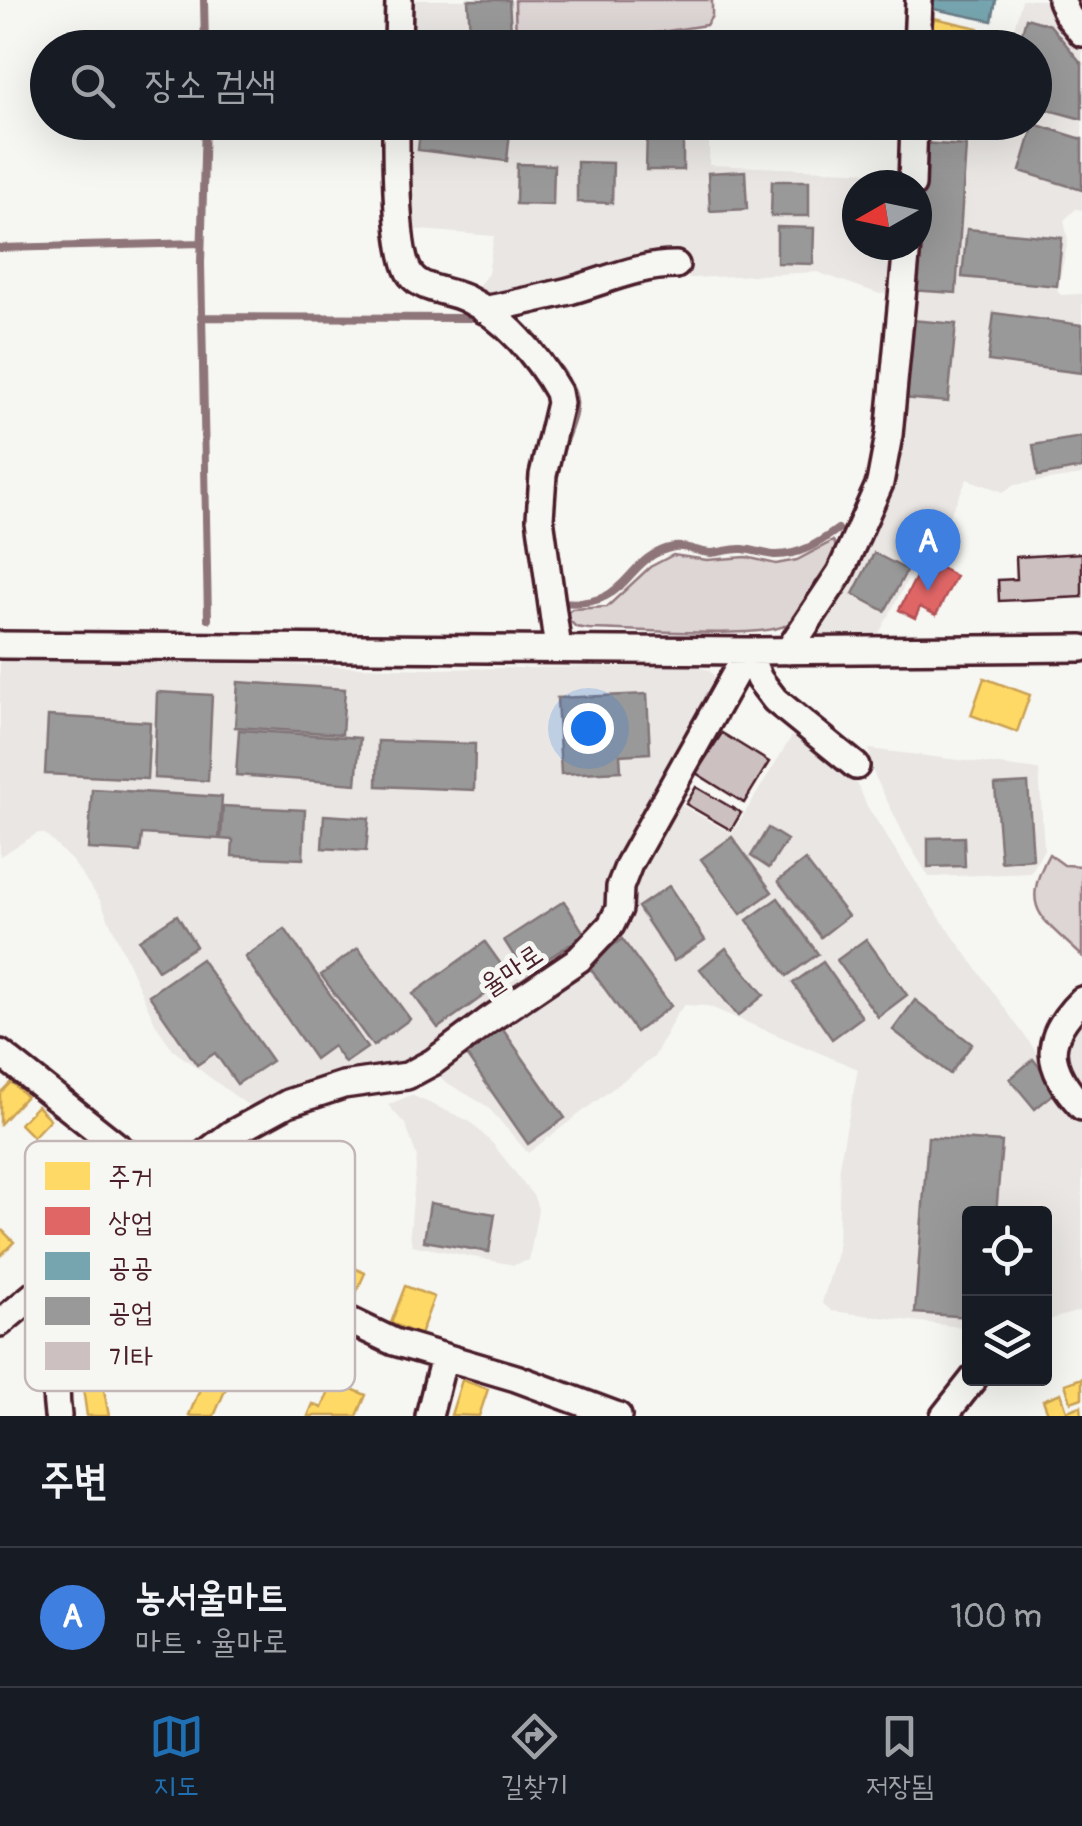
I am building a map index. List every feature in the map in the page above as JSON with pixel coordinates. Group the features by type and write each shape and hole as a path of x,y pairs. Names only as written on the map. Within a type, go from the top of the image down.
{"street":[{"path":"398,30 399,0"},
{"path":"918,30 919,0"},
{"path":"1061,0 1082,33"},
{"path":"396,140 406,267 414,280 466,298 507,326 558,392 560,403 543,475 540,518 558,650"},
{"path":"912,170 913,140"},
{"path":"788,651 840,573 880,483 906,260"},
{"path":"484,310 569,291 650,265 676,265"},
{"path":"0,645 748,651 1082,648"},
{"path":"748,651 759,679 775,700 856,766"},
{"name":"율마로","path":"220,1141 288,1102 343,1085 408,1076 579,959 611,925 629,864 748,651"},
{"path":"1082,1000 1052,1039 1052,1057 1058,1074 1082,1107"},
{"path":"0,1053 111,1141"},
{"path":"0,1323 25,1302"},
{"path":"355,1323 394,1342 516,1378 618,1416"},
{"path":"429,1416 444,1358"},
{"path":"944,1416 968,1386"},
{"name":"율마로","path":"54,1391 58,1416"}],"shaded area":[{"path":"406,0 515,0 516,30 406,30"},
{"path":"515,0 712,0 712,16 706,25 674,30 516,30"},
{"path":"1022,0 1053,0 1082,41 1082,210 1076,209 1064,220 1068,241 1057,291 1061,295 1082,294 1082,475 1014,485 1004,492 967,479 937,542 916,564 877,637 805,637 868,532 914,260 932,260 932,170 919,170 920,140 1052,140 1052,30 1014,30"},
{"path":"404,140 709,140 709,165 842,171 842,260 896,260 893,287 888,293 880,294 817,272 692,278 660,275 525,310 473,292 488,274 494,236 409,229"},
{"path":"833,541 837,547 809,600 788,624 775,629 725,633 589,629 576,627 568,619 572,609 607,607 650,567 673,555 707,560 746,557 776,564 797,560"},
{"path":"0,657 428,669 693,666 709,670 716,679 610,906 582,946 409,1066 258,1106 246,1104 173,1050 156,1025 100,900 73,862 45,834 38,833 0,856"},
{"path":"795,731 853,774 867,806 930,904 1082,1116 1082,1310 1052,1319 1052,1206 962,1206 962,1327 832,1311 822,1303 838,1250 840,1161 858,1069 708,1006 685,1005 654,1057 528,1153 487,1106 444,1081 435,1070 563,975 628,892 676,802 732,834"},
{"path":"869,749 1039,770 1044,849 1031,873 929,877 871,768"},
{"path":"1049,854 1064,865 1082,866 1082,956 1039,912 1036,888"},
{"path":"1082,1008 1082,1093 1069,1078 1061,1046"},
{"path":"411,1095 469,1121 493,1144 534,1197 538,1209 529,1260 514,1265 412,1245 417,1157 406,1125 388,1105"}],"building: 주거":[{"path":"934,18 978,28 978,30 931,30"},
{"path":"984,678 1030,695 1017,732 971,715"},
{"path":"11,1082 26,1096 0,1124 0,1093"},
{"path":"37,1106 50,1119 33,1137 20,1124"},
{"path":"0,1228 14,1242 0,1256"},
{"path":"355,1268 365,1273 355,1295"},
{"path":"405,1286 434,1297 420,1335 391,1323"},
{"path":"1082,1378 1082,1398 1071,1402 1065,1384"},
{"path":"462,1380 488,1389 479,1416 451,1415"},
{"path":"355,1390 366,1395 357,1416 308,1416 313,1404 322,1408 329,1391"},
{"path":"83,1391 104,1391 109,1416 87,1416"},
{"path":"199,1391 225,1391 214,1416 189,1415"},
{"path":"1061,1393 1067,1411 1081,1406 1082,1416 1049,1416 1043,1400"}],"building: 상업":[{"path":"925,560 956,576 936,615 920,607 915,618 899,610"}],"building: 공공":[{"path":"925,0 996,0 992,21 924,7"}],"building: 공업":[{"path":"468,0 509,0 511,30 470,30"},
{"path":"1026,18 1050,25 1082,64 1082,119 1052,111 1052,30 1023,30"},
{"path":"1052,130 1082,139 1082,190 1020,171 1029,140 1052,140"},
{"path":"419,140 509,140 507,161 418,150"},
{"path":"647,140 683,140 683,170 646,170"},
{"path":"921,143 966,146 956,293 910,290 915,260 932,260 932,170 920,170"},
{"path":"577,162 613,163 612,203 577,202"},
{"path":"517,164 554,165 553,205 516,204"},
{"path":"745,171 747,209 710,211 708,173"},
{"path":"772,181 809,181 809,216 771,216"},
{"path":"777,227 814,228 813,264 777,263"},
{"path":"967,229 1062,238 1057,286 962,277"},
{"path":"994,313 1082,325 1082,373 988,361"},
{"path":"911,320 956,324 948,402 903,398"},
{"path":"1082,437 1082,468 1038,476 1033,445"},
{"path":"874,553 907,570 885,611 853,594"},
{"path":"238,682 345,689 342,734 235,727"},
{"path":"157,692 212,695 208,781 154,778"},
{"path":"647,694 650,753 620,755 621,771 561,774 557,698"},
{"path":"48,716 150,722 147,779 45,774"},
{"path":"239,730 360,738 356,784 236,775"},
{"path":"378,741 475,744 474,790 377,786"},
{"path":"1028,783 1033,859 1001,862 995,785"},
{"path":"92,789 222,797 219,839 142,834 140,852 88,849"},
{"path":"223,806 305,810 303,859 232,856 233,840 221,839"},
{"path":"324,815 369,818 366,851 322,848"},
{"path":"768,828 787,840 769,868 751,856"},
{"path":"732,837 772,892 741,914 701,859"},
{"path":"964,837 965,866 928,867 928,838"},
{"path":"805,860 848,916 821,937 778,881"},
{"path":"669,886 705,940 674,961 638,907"},
{"path":"778,898 818,954 787,976 747,920"},
{"path":"564,901 585,935 525,973 504,940"},
{"path":"177,915 196,946 158,970 139,940"},
{"path":"285,929 367,1048 345,1063 333,1046 315,1059 245,957"},
{"path":"622,939 671,1006 636,1032 587,964"},
{"path":"866,939 907,995 878,1017 837,960"},
{"path":"485,942 510,977 438,1028 413,994"},
{"path":"358,948 410,1019 373,1046 321,975"},
{"path":"726,948 764,995 738,1016 700,969"},
{"path":"201,959 272,1061 237,1084 215,1053 197,1065 149,995"},
{"path":"823,962 862,1017 832,1039 793,983"},
{"path":"915,1000 972,1044 950,1074 893,1030"},
{"path":"501,1027 565,1118 528,1144 465,1053"},
{"path":"1033,1059 1058,1090 1035,1109 1010,1079"},
{"path":"928,1137 1002,1142 997,1206 962,1206 962,1316 915,1313"},
{"path":"430,1203 495,1214 489,1252 424,1241"}],"building: 기타":[{"path":"1082,553 1082,597 999,601 998,580 1017,579 1016,557"},
{"path":"722,733 769,762 744,803 696,773"},
{"path":"696,787 741,813 731,830 686,804"}],"waterway":[{"path":"204,0 205,30"},
{"path":"204,140 201,263 208,619"},
{"path":"0,248 201,243"},
{"path":"201,317 470,318"},
{"path":"554,362 570,386 574,404 561,449"},
{"path":"560,597 561,602 601,598 614,591 644,561 674,547 707,553 739,549 783,555 808,548 838,529"}],"place":[{"name":"농서울마트","path":"928,591"}]}
